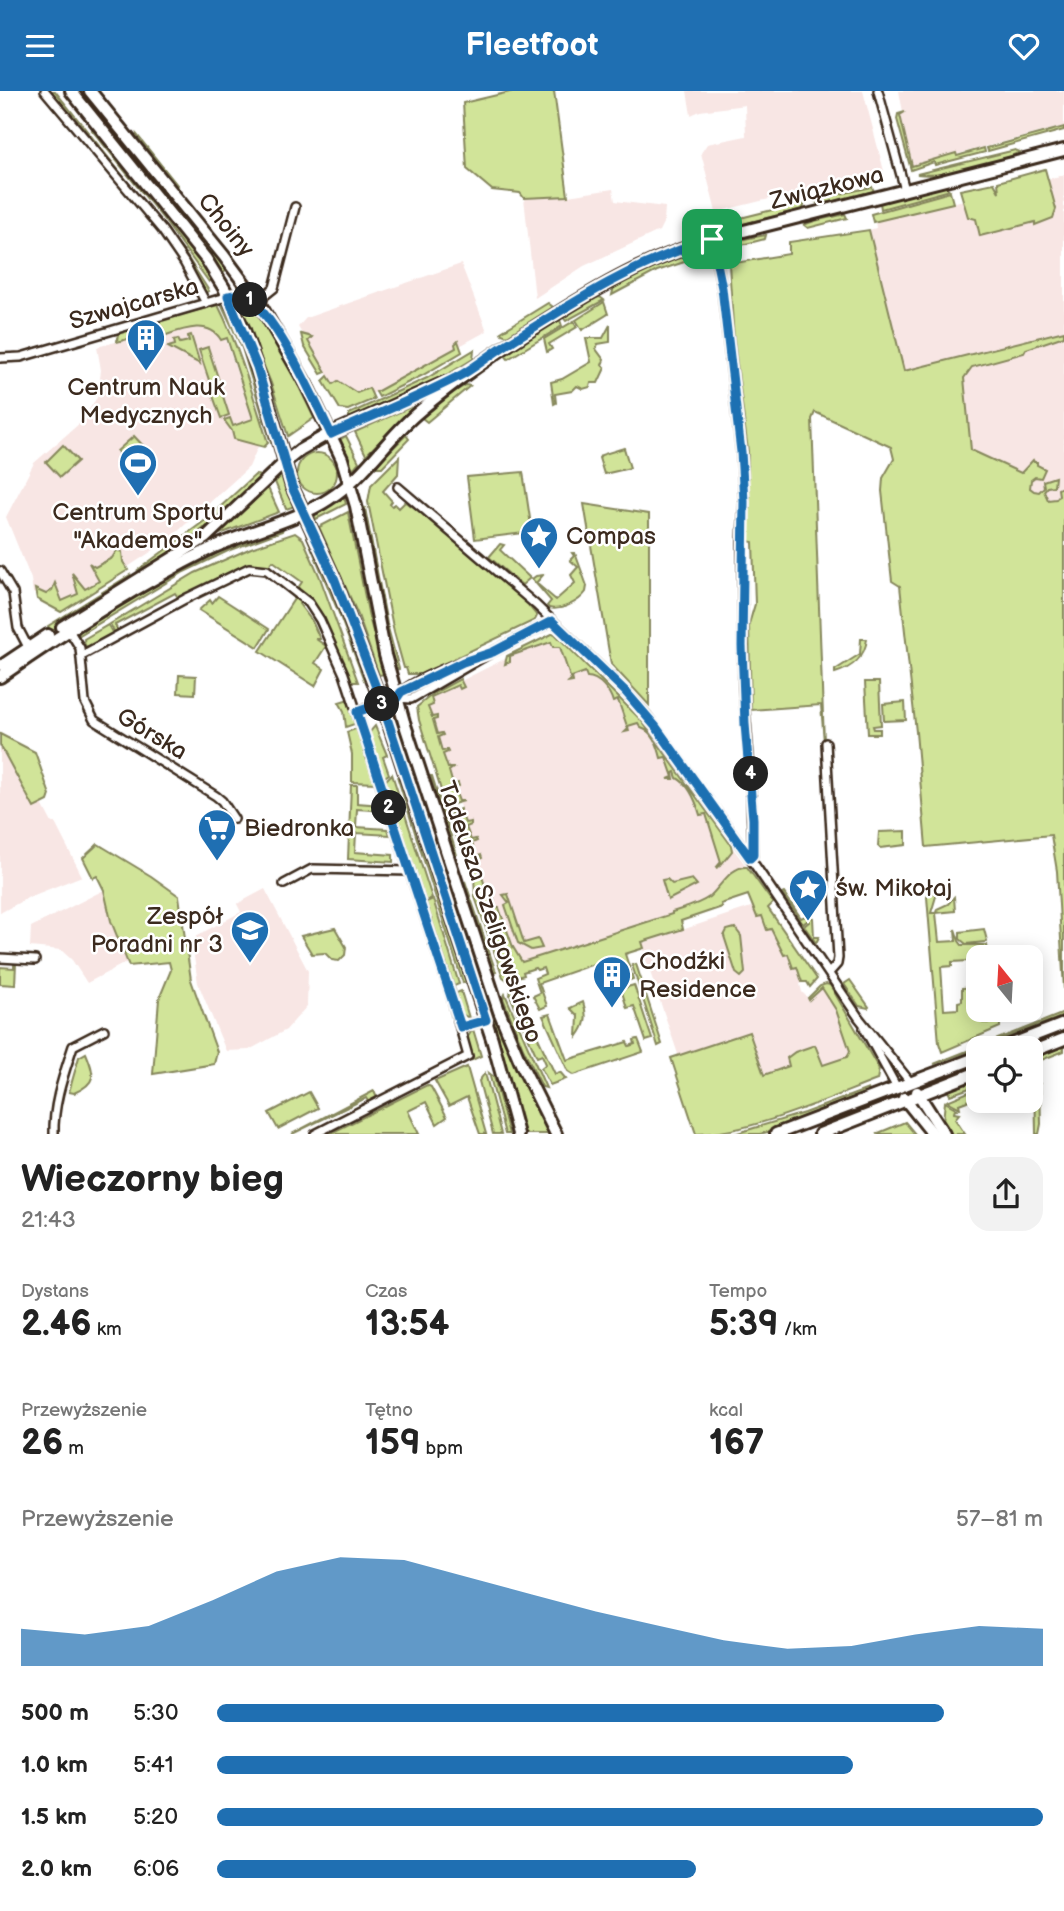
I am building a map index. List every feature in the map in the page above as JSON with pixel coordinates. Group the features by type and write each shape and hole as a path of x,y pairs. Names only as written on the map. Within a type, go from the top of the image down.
{"street":[{"path":"46,91 162,230 184,262 206,303"},
{"name":"Choiny","path":"71,91 214,270 235,309 257,367 292,487 303,512"},
{"name":"Choiny","path":"90,91 261,306 307,386 331,434 350,483"},
{"path":"878,91 905,190"},
{"name":"Związkowa","path":"68,628 206,551 327,501 350,483 411,419 464,373 509,342 622,274 671,252 712,239 1064,150"},
{"path":"261,306 263,298 274,288 295,207"},
{"path":"712,239 731,351 744,501 742,646 754,830 754,849 750,858"},
{"name":"Szwajcarska","path":"0,358 21,357 228,296 269,291"},
{"path":"249,294 270,321"},
{"name":"Choiny","path":"235,309 249,294"},
{"name":"Związkowa","path":"68,628 205,538 285,462 309,445 464,373"},
{"name":"Tadeusza Szeligowskiego","path":"350,483 379,626 397,698 499,1011 522,1066 556,1134"},
{"path":"398,487 536,605 625,691 656,727 750,858 859,1018 911,1083 944,1134"},
{"name":"Tadeusza Szeligowskiego","path":"303,512 339,590 382,703 486,1020 518,1134"},
{"path":"82,655 195,594 243,571 256,568 267,570 296,591 315,611 341,665 461,1027 468,1056 315,1134"},
{"path":"0,571 13,593 18,628 30,651"},
{"path":"357,712 397,698 401,692 431,676 485,656 552,621"},
{"path":"0,668 68,628"},
{"name":"Górska","path":"68,628 82,655 85,702 94,720 216,796 234,819"},
{"path":"0,677 30,651"},
{"path":"826,743 838,958 829,973"},
{"path":"284,884 312,869 410,871"},
{"path":"0,958 35,960"},
{"path":"859,1018 897,1089 933,1134"},
{"path":"461,1027 486,1020"},
{"path":"1033,1036 1064,1024"},
{"path":"54,1134 60,1089 73,1046 104,1030"},
{"path":"1043,1047 1064,1039"},
{"path":"776,1134 966,1062"},
{"path":"820,1134 966,1077"}],"shaded area":[{"path":"687,91 863,91 884,171 716,212 701,153 707,144 746,136 745,105 700,111 691,115"},
{"path":"899,91 1064,91 1064,126 912,166 899,114 903,112"},
{"path":"1064,175 1064,513 1020,488 1021,473 971,450 964,378 969,368 904,371 869,230 876,228 875,222"},
{"path":"613,189 615,201 665,207 664,221 659,231 584,266 535,298 524,198 568,196"},
{"path":"461,264 487,331 372,394 369,388 357,393 338,381 333,384 298,327 306,318"},
{"path":"205,318 225,337 260,442 249,467 166,542 62,610 33,593 31,579 6,517 34,463 80,423 98,396 101,370 97,347"},
{"path":"554,634 620,699 656,741 661,758 666,757 672,773 675,772 677,778 682,780 747,867 737,868 713,894 699,903 522,962 513,947 501,910 495,908 490,899 427,706 432,704 431,696"},
{"path":"0,740 45,803 42,804 52,823 55,823 82,876 29,897 0,913"},
{"name":"Zespół Poradni nr 3","path":"265,889 308,971 307,1006 286,1030 249,1050 226,1051 198,983 194,957 196,936 241,912 237,904"},
{"path":"104,890 111,921 127,962 87,983 72,960 61,950 30,947 31,927"},
{"path":"760,904 813,978 800,984 802,992 809,999 821,987 854,1036 861,1056 697,1110 646,960 643,943"}],"green space":[{"path":"50,91 55,91 184,252 209,291 204,293 173,240"},
{"path":"514,91 554,91 568,196 524,198 520,193 492,190 467,169 463,103"},
{"path":"905,112 900,115 912,166 956,153 957,156 984,148 985,152 935,165 934,162 911,170 897,119 898,114"},
{"path":"106,119 228,269 222,274 102,122"},
{"path":"1064,127 1064,130 988,151 987,148"},
{"path":"94,128 166,216 212,279 209,282 164,220 92,130"},
{"path":"137,135 178,186 175,188 138,142"},
{"path":"1015,150 1020,152 969,169 941,174 917,174"},
{"path":"1045,169 1056,209 1053,218 1035,225 1035,222 980,236 976,219 968,217 960,190 994,183 999,192 998,182"},
{"path":"944,186 950,190 881,209 880,203"},
{"path":"872,187 874,191 820,205 813,200"},
{"path":"950,192 953,203 873,222 871,214"},
{"path":"805,202 803,209 724,229 724,222"},
{"path":"845,214 847,218 808,228 804,225 820,219"},
{"path":"869,230 904,371 1064,331 1064,336 1026,349 1024,353 972,367 964,378 971,450 1021,473 1033,460 1037,462 1037,465 1045,469 1041,478 1035,477 1031,480 1030,488 1039,492 1044,487 1043,481 1055,477 1054,486 1047,487 1044,491 1048,500 1056,499 1059,495 1058,489 1064,486 1064,990 1057,871 1051,835 926,847 900,586 892,581 882,491 883,478 894,459 891,447 815,412 812,419 824,742 821,705 751,710 749,624 755,604 753,542 747,541 748,451 734,340 729,264 789,254 789,242"},
{"path":"766,235 765,239 730,248 727,242"},
{"path":"706,247 712,253 657,271 612,295 614,286 665,262"},
{"path":"595,298 604,300 566,321 563,317"},
{"path":"604,302 608,314 582,330 576,320"},
{"path":"244,303 252,308 271,335 314,418 288,436 271,383 240,309"},
{"path":"548,303 553,307 507,336 502,334 501,332"},
{"path":"218,305 251,390 268,443 264,447 234,439 224,420 230,418 233,426 253,419 227,338 221,340 208,329 190,328 154,339 150,326 152,322"},
{"path":"222,305 229,312 245,346 275,443 271,443 242,348"},
{"path":"560,320 562,326 508,359 505,355 506,352"},
{"path":"574,321 577,327 549,344 552,349 547,352 544,339"},
{"path":"141,325 146,334 117,342 118,332"},
{"path":"610,325 610,342 598,344 596,349 604,360 602,365 605,368 598,383 591,383 590,387 583,389 577,386 572,391 555,394 554,404 551,382 562,379 591,362 586,338 603,338"},
{"path":"301,334 312,337 308,341 326,372 321,374 304,346"},
{"path":"191,335 200,364 168,347 175,345 174,340 178,339 180,343 189,341 188,336"},
{"path":"458,341 462,352 379,397 376,392 456,348"},
{"path":"208,347 219,381 210,383 199,350"},
{"path":"474,350 473,359 435,382 349,420 349,414 427,378"},
{"path":"328,376 333,384 338,381 357,393 369,388 374,399 348,410 340,409 323,381"},
{"path":"466,385 470,386 427,422 422,418 447,396"},
{"path":"221,390 229,415 221,418 212,393"},
{"path":"428,399 390,431 366,455 355,432"},
{"path":"406,435 409,439 382,467 374,467"},
{"path":"134,436 150,453 133,469 117,451"},
{"path":"346,436 359,462 353,469 339,440"},
{"path":"63,445 78,461 60,477 46,462"},
{"path":"624,448 630,468 604,474 599,458 601,455"},
{"path":"317,453 325,454 331,459 336,465 336,481 331,487 325,492 317,493 309,492 303,487 298,481 297,473 298,465 303,459 309,454"},
{"path":"399,457 398,474 383,491 392,501 390,504 399,508 405,502 425,514 530,604 537,616 535,620 422,674 408,674 404,668 394,632 368,502 371,485"},
{"path":"523,472 532,532 475,539 467,477"},
{"path":"255,475 262,476 205,527 158,561 141,571 138,570 207,519"},
{"path":"282,475 295,506 286,509 275,482"},
{"path":"268,488 279,512 217,535"},
{"path":"344,497 346,504 316,519 314,514"},
{"path":"584,504 649,514 649,705 611,664"},
{"path":"361,506 365,508 387,624 399,669 394,670"},
{"path":"348,512 369,617 385,674 379,675 358,615 319,527"},
{"path":"284,524 282,531 230,550 184,572 78,636 80,630 148,586 201,558"},
{"path":"295,533 303,539 319,575 358,682 351,682 320,611 298,588 302,582 273,561 269,566 234,571 179,599 175,593 115,625 118,631 115,633 110,624 195,573 251,548"},
{"path":"307,537 311,540 329,579 368,679 364,680"},
{"path":"500,544 504,545 500,550 530,578 522,585 489,557"},
{"path":"117,550 122,552 123,562 128,570 61,612 37,599 35,589 46,594 52,590 55,583 62,601 78,594 72,573 85,589 99,581 89,563 95,567 112,558"},
{"path":"572,553 575,553 587,586 586,592 569,605 549,608 547,606 551,601 532,579 543,575 536,583 556,600 575,583 571,575 578,567 570,560 574,556"},
{"path":"130,575 129,582 51,631 48,626"},
{"path":"218,596 269,629 258,647 199,610"},
{"path":"296,596 301,600 299,604 312,621 320,639 316,639 326,646 315,663 324,669 315,686 260,651"},
{"path":"108,625 113,634 88,647 85,646 84,639"},
{"path":"554,633 641,720 731,845 732,851 720,866 716,868 721,862 706,814 700,815 692,794 675,772 674,779 668,779 673,777 666,757 661,758 652,736 638,723 628,726 629,731 625,732 628,729 618,700 613,702 603,685 596,679 587,677 585,672 572,677 573,682 567,683 571,680 560,647 553,647 551,642 510,656 510,662 505,664 507,656"},
{"path":"861,639 867,639 864,651 852,665 835,673 835,670 860,654"},
{"path":"179,675 196,676 195,694 178,693"},
{"path":"460,679 464,687 460,689 458,685 431,697 433,705 428,707 432,717 437,716 437,719 433,720 437,734 443,735 438,737 442,751 448,752 443,754 448,768 453,768 449,771 453,785 458,783 459,786 454,788 459,801 464,801 446,806 417,707 434,693"},
{"path":"865,682 879,682 881,725 873,726 874,729 880,729 880,734 868,734"},
{"path":"349,699 357,723 346,727 344,711 339,702"},
{"path":"905,702 906,720 884,721 883,704"},
{"path":"397,724 482,976 476,978 394,725"},
{"path":"375,726 387,755 383,757 389,774 383,778 368,734"},
{"path":"358,728 376,783 352,782 352,754 347,732"},
{"path":"0,734 35,752 50,795 48,801 34,808 0,745"},
{"path":"392,774 432,898 424,902 384,782"},
{"path":"397,776 406,792 467,982 463,983"},
{"path":"432,776 457,855 447,839"},
{"path":"351,785 357,785 357,803 382,805 384,811 357,809 356,827 388,829 390,835 356,833 355,852 393,855 393,862 348,859"},
{"path":"460,809 465,823 471,822 471,825 466,827 471,840 477,841 472,843 476,857 481,855 482,858 477,860 489,899 494,898 495,908 499,908 513,947 522,962 696,904 709,897 736,870 747,867 773,903 768,908 817,979 810,987 807,982 802,982 797,967 793,968 788,954 784,955 771,929 767,930 762,916 757,917 748,895 681,921 683,929 642,942 644,948 625,954 633,979 620,984 611,958 539,983 547,1006 540,1009 533,996 540,993 535,978 545,974 543,968 523,972 524,975 507,980 503,977 475,897 474,876 468,857 456,838 448,815"},
{"path":"906,831 906,845 878,846 879,832"},
{"path":"98,844 179,896 191,980 217,1052 214,1064 153,1074 159,999 171,970 169,962 129,966 111,921 104,890 97,876 93,878 83,858"},
{"path":"667,879 672,884 692,879 697,885 668,900 662,880"},
{"path":"465,881 496,972 493,973 469,905"},
{"path":"784,893 801,918 807,915 813,918 814,937 819,937 816,943 804,926 808,920 803,924 782,894"},
{"path":"937,893 931,913 936,913 939,942 956,941 955,929 959,941 966,945 966,961 952,962 952,966 941,967 944,1010 958,1009 958,1002 962,1001 962,988 966,988 966,1022 1000,1023 1000,1027 979,1036 966,1036 966,1042 942,1052 939,1043 927,897 928,894"},
{"path":"508,894 524,943 538,939 542,948 531,950 518,943 505,905 509,903 503,895"},
{"path":"954,897 955,911 936,913 937,909 948,904"},
{"path":"433,899 459,984 452,987 424,903"},
{"path":"335,928 346,947 345,955 339,961 332,960 325,953 312,954 301,936"},
{"path":"735,928 741,936 745,973 741,977 736,973 724,936 727,930"},
{"path":"984,929 985,942 966,944 960,939 960,932"},
{"path":"14,963 15,985 0,984 0,967 14,968"},
{"path":"636,964 662,1044 658,1046 632,965"},
{"path":"850,980 868,1008 859,1006 844,984"},
{"path":"485,983 550,1134 523,1134 479,985"},
{"path":"634,985 652,1039 646,1041 634,1006 627,1008 621,989"},
{"path":"830,985 879,1069 877,1080 763,1122 696,1134 671,1058 749,1032 764,1075 789,1066 787,1058 815,1045 823,1065 847,1057 850,1051 836,1010 822,988 809,1000 808,998 820,986"},
{"path":"511,989 519,990 529,1013 519,1017 510,995"},
{"path":"461,991 469,1018 461,1014 454,994"},
{"path":"505,994 546,1088 542,1087 523,1048 503,998"},
{"path":"583,1002 585,1021 577,1037 578,1016 570,1008"},
{"path":"1064,1013 1064,1016 1005,1036 1043,1022"},
{"path":"550,1014 567,1060 627,1042 629,1046 635,1044 634,1040 638,1039 643,1052 574,1075 568,1071 543,1016"},
{"path":"533,1016 530,1021 555,1074 560,1072 566,1079 550,1085 541,1068 546,1064 542,1055 537,1057 521,1021"},
{"path":"473,1029 481,1056 472,1060 467,1038"},
{"path":"1064,1044 1064,1051 1043,1059 1043,1052"},
{"path":"86,1053 92,1078 87,1086 74,1093 69,1092 79,1057"},
{"path":"467,1067 486,1134 480,1134 467,1097 449,1106 435,1081"},
{"path":"485,1073 501,1134 493,1134 479,1081"},
{"path":"489,1073 494,1077 509,1134 505,1134"},
{"path":"966,1082 966,1089 950,1095 947,1089"},
{"path":"427,1085 431,1087 447,1117 437,1124 426,1102 408,1111 419,1134 329,1134"},
{"path":"868,1089 870,1095 775,1130 760,1134 734,1134 804,1113"},
{"path":"374,1091 377,1098 369,1103 366,1098 292,1134"},
{"path":"309,1092 318,1108 278,1129 269,1113"},
{"path":"966,1093 966,1101 959,1104 960,1108 947,1101"},
{"path":"945,1102 959,1110 955,1109 954,1113 959,1114 955,1119 965,1134 951,1134 943,1121"},
{"path":"1036,1113 1041,1113 1039,1134 1036,1134"},
{"path":"905,1122 915,1134 876,1134"}],"place":[{"name":"Centrum Nauk Medycznych","path":"146,372"},
{"name":"Centrum Sportu \"Akademos\"","path":"138,497"},
{"name":"Compas","path":"539,570"},
{"name":"Biedronka","path":"217,862"},
{"name":"św. Mikołaj","path":"808,922"},
{"name":"Zespół Poradni nr 3","path":"250,964"},
{"name":"Chodźki Residence","path":"612,1009"}],"route":[{"path":"712,239 636,267 509,342 464,373 331,434 270,321 248,297 241,294 228,296 257,367 292,487 335,580 382,703 357,712 461,1027 486,1020 382,703 397,698 401,692 431,676 485,656 552,621 625,691 647,716 750,858 753,855 742,646 744,501 741,452 731,351 712,239"}]}
